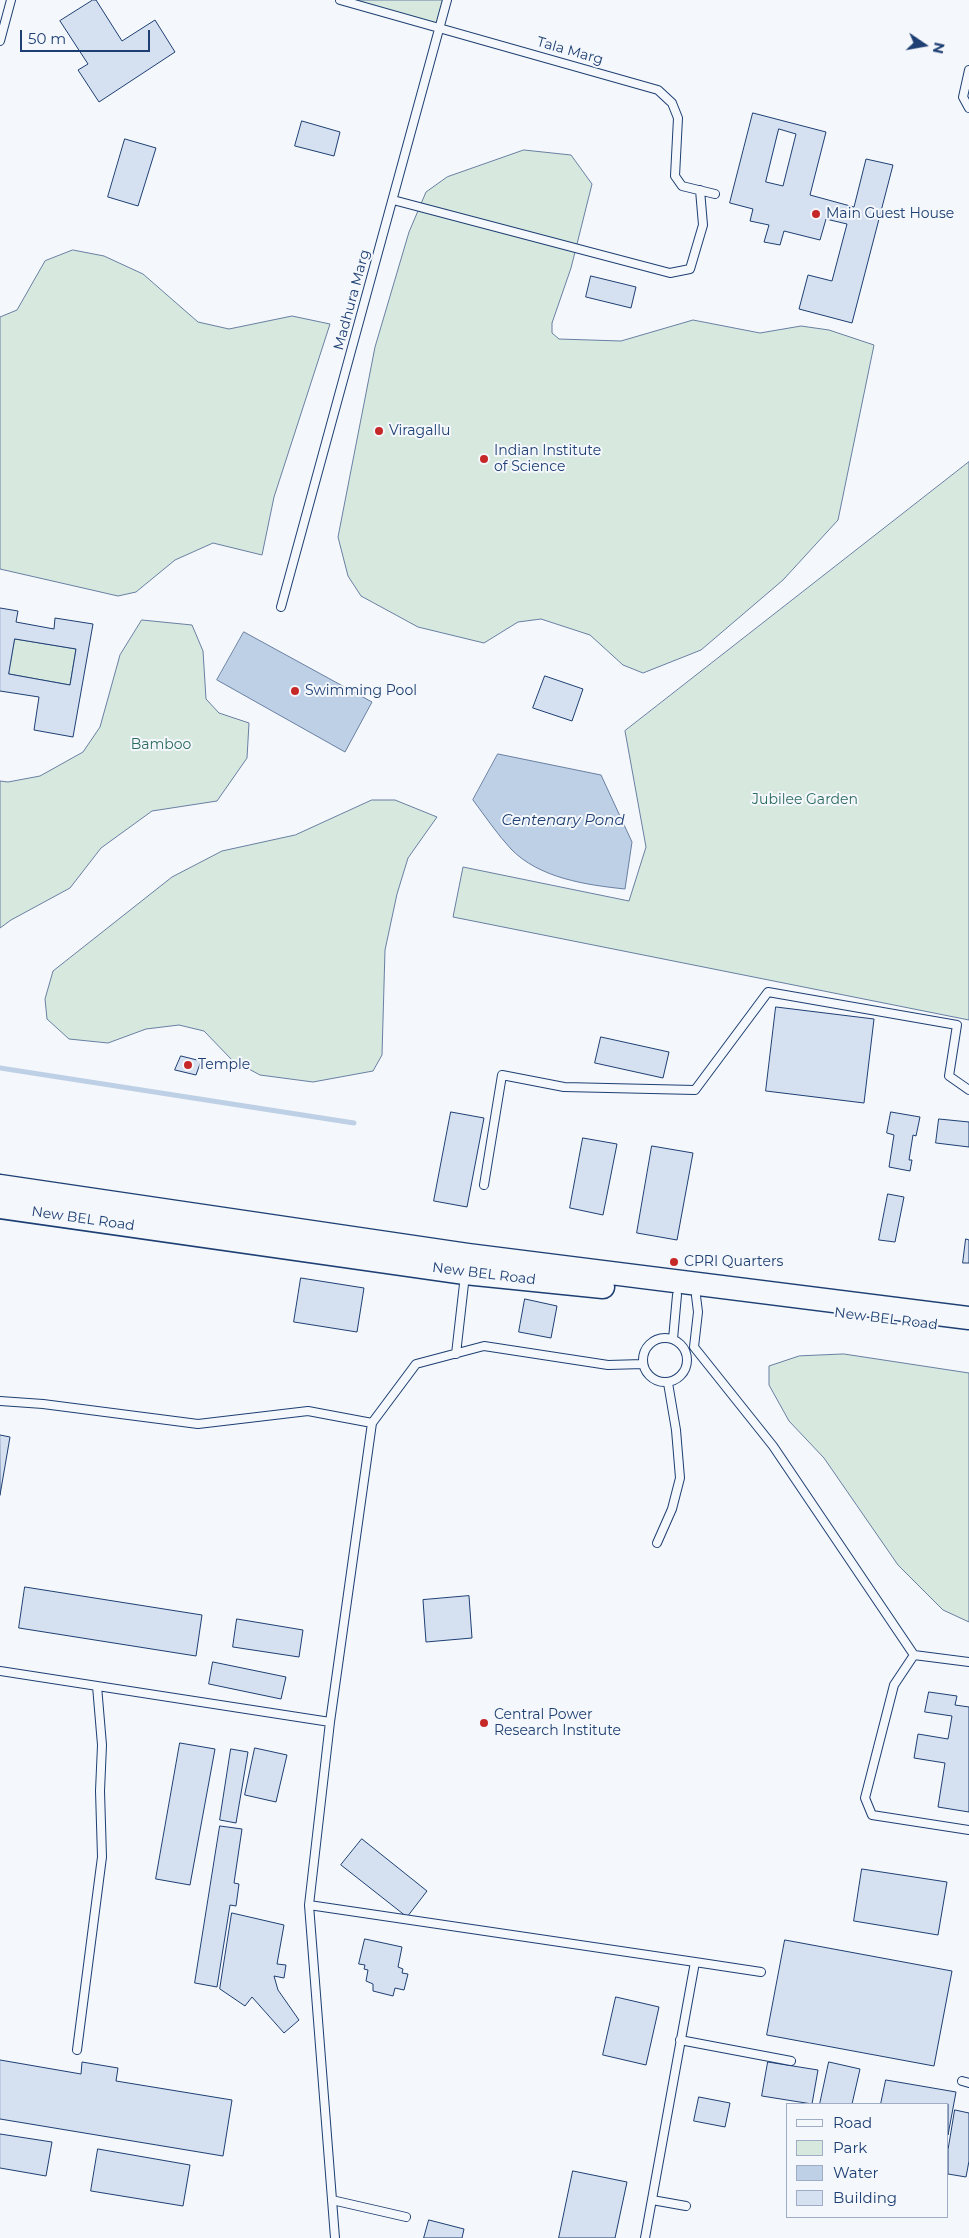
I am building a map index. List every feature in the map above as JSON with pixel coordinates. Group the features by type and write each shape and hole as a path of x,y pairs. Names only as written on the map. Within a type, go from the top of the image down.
{"main road":[{"path":"0,1186 467,1264"},
{"name":"New BEL Road","path":"0,1207 467,1264 969,1318"},
{"name":"New BEL Road","path":"467,1264 687,1296 969,1329"}],"lane":[{"path":"0,40 11,0"},
{"name":"Tala Marg","path":"340,0 658,90 672,103 678,118 675,176 682,186 714,194"},
{"name":"Madhura Marg","path":"281,607 447,0"},
{"path":"969,70 962,97 969,108"},
{"path":"392,200 670,273 690,269 703,226 700,190"},
{"path":"484,1185 502,1075 564,1087 695,1090 768,992 957,1025 949,1076 969,1090"},
{"path":"456,1354 467,1264"},
{"path":"673,1340 687,1296"},
{"path":"687,1296 698,1312 694,1347 773,1446 914,1655 969,1662"},
{"path":"665,1338 673,1340 684,1348 687,1363 681,1376 668,1383 655,1380 643,1364 644,1356 651,1343 665,1338"},
{"path":"335,2238 309,1905 330,1722 372,1423 416,1364 484,1346 608,1365 643,1364"},
{"path":"657,1543 672,1509 680,1478 676,1430 668,1383"},
{"path":"0,1401 43,1404 198,1424 308,1411 372,1423"},
{"path":"914,1655 894,1685 865,1798 872,1815 969,1830"},
{"path":"0,1671 330,1722"},
{"path":"76,2050 102,1857 100,1791 102,1745 97,1686"},
{"path":"309,1905 761,1972"},
{"path":"645,2238 694,1962"},
{"path":"680,2040 791,2061"},
{"path":"332,2200 406,2217"},
{"path":"652,2200 686,2206"}],"green space":[{"path":"340,0 447,0 440,27"},
{"path":"524,150 571,155 592,184 571,268 552,323 552,333 559,339 621,341 693,320 760,333 801,326 829,330 874,345 838,520 783,580 701,650 643,673 623,665 590,635 541,619 518,622 484,643 418,627 361,596 348,576 338,537 375,347 409,232 426,192 447,177"},
{"path":"73,250 104,256 143,274 198,322 229,329 292,316 330,324 274,497 262,555 213,543 175,560 136,592 118,596 0,569 0,317 17,310 45,261"},
{"name":"Jubilee Garden","path":"969,462 969,1020 453,917 463,867 629,901 646,847 625,731"},
{"name":"Bamboo","path":"142,620 192,625 203,651 206,699 219,713 249,723 247,758 217,801 152,811 101,848 70,888 0,928 0,781 8,782 40,776 83,752 100,727 120,655"},
{"path":"15,639 76,649 70,685 9,674"},
{"path":"372,800 395,800 437,817 408,858 397,894 385,950 382,1055 373,1071 313,1082 260,1075 232,1060 204,1031 179,1025 146,1029 108,1043 69,1039 47,1019 45,999 53,971 172,877 222,851 295,835"},
{"path":"844,1354 969,1373 969,1622 943,1610 898,1565 824,1458 789,1421 769,1385 769,1366 799,1356"}],"water":[{"name":"Swimming Pool","path":"244,632 372,702 345,752 217,680"},
{"name":"Centenary Pond","path":"498,754 601,775 632,842 625,889 579,882 549,873 522,859 511,849 473,800"}],"building":[{"path":"93,0 96,0 122,41 155,20 175,52 99,102 78,70 88,64 60,21"},
{"name":"Main Guest House","path":"753,113 826,132 810,195 854,207 866,159 893,165 852,323 799,309 808,275 832,281 847,224 826,219 820,240 784,231 780,245 764,242 769,225 750,221 753,209 730,203","holes":["779,129 796,134 783,186 766,182"]},
{"path":"302,121 340,132 334,156 295,146"},
{"path":"125,139 156,148 138,206 108,197"},
{"path":"591,276 636,287 631,308 586,297"},
{"path":"0,608 18,611 16,622 54,629 55,618 93,624 73,737 34,730 39,697 0,691","holes":["15,639 76,649 70,685 9,674"]},
{"path":"545,676 583,689 572,721 533,708"},
{"path":"776,1007 874,1019 864,1103 766,1091"},
{"path":"601,1037 669,1052 663,1078 595,1063"},
{"name":"Temple","path":"181,1056 201,1061 196,1075 175,1070"},
{"path":"451,1112 484,1118 467,1207 434,1201"},
{"path":"891,1112 920,1117 916,1136 913,1135 909,1160 912,1160 910,1171 889,1167 894,1135 887,1133"},
{"path":"939,1119 969,1122 969,1147 936,1143"},
{"path":"583,1138 617,1144 603,1215 570,1208"},
{"path":"652,1146 693,1153 677,1240 637,1233"},
{"path":"888,1194 904,1197 895,1242 879,1240"},
{"path":"966,1239 969,1240 969,1263 963,1263"},
{"path":"301,1278 364,1288 357,1332 294,1322"},
{"path":"525,1299 557,1306 551,1338 519,1332"},
{"path":"0,1435 10,1437 0,1495"},
{"path":"25,1587 202,1615 196,1656 19,1628"},
{"path":"469,1596 472,1638 426,1642 423,1600"},
{"path":"237,1619 303,1630 299,1657 233,1647"},
{"path":"213,1662 286,1677 281,1699 209,1684"},
{"path":"929,1692 957,1696 955,1705 969,1707 969,1812 938,1807 945,1763 914,1758 918,1734 948,1739 952,1716 925,1712"},
{"path":"180,1743 215,1749 190,1885 156,1879"},
{"path":"255,1748 287,1755 276,1802 245,1795"},
{"path":"231,1749 248,1752 236,1823 220,1820"},
{"path":"220,1826 242,1829 234,1883 239,1884 236,1906 230,1905 217,1987 195,1983"},
{"path":"362,1839 427,1891 407,1917 341,1865"},
{"path":"862,1869 947,1882 938,1935 854,1921"},
{"path":"232,1913 284,1925 277,1964 286,1965 284,1978 274,1976 278,1990 299,2020 284,2033 252,1997 245,2006 220,1989"},
{"path":"365,1939 402,1947 398,1967 403,1969 402,1973 408,1974 404,1990 395,1988 393,1996 373,1991 373,1984 366,1981 368,1970 364,1969 365,1965 359,1964"},
{"path":"785,1940 952,1971 934,2066 767,2035"},
{"path":"616,1997 659,2007 646,2065 603,2055"},
{"path":"0,2060 81,2074 82,2062 118,2068 116,2081 232,2100 223,2156 0,2119"},
{"path":"768,2062 818,2070 812,2103 762,2096"},
{"path":"829,2062 860,2069 852,2103 820,2103"},
{"path":"886,2080 956,2092 949,2130 949,2103 881,2103"},
{"path":"699,2097 730,2103 725,2127 694,2121"},
{"path":"955,2110 969,2113 969,2161 966,2177 949,2174 949,2144"},
{"path":"0,2134 52,2142 46,2176 0,2168"},
{"path":"98,2149 190,2165 183,2206 91,2191"},
{"path":"573,2171 627,2182 615,2238 559,2238"},
{"path":"429,2220 464,2229 462,2238 424,2238"}],"waterway":[{"path":"0,1068 354,1123"}],"place":[{"name":"Main Guest House","path":"816,214"},
{"name":"Viragallu","path":"379,431"},
{"name":"Indian Institute of Science","path":"484,459"},
{"name":"Swimming Pool","path":"295,691"},
{"name":"Temple","path":"188,1065"},
{"name":"CPRI Quarters","path":"674,1262"},
{"name":"Central Power Research Institute","path":"484,1723"}]}
